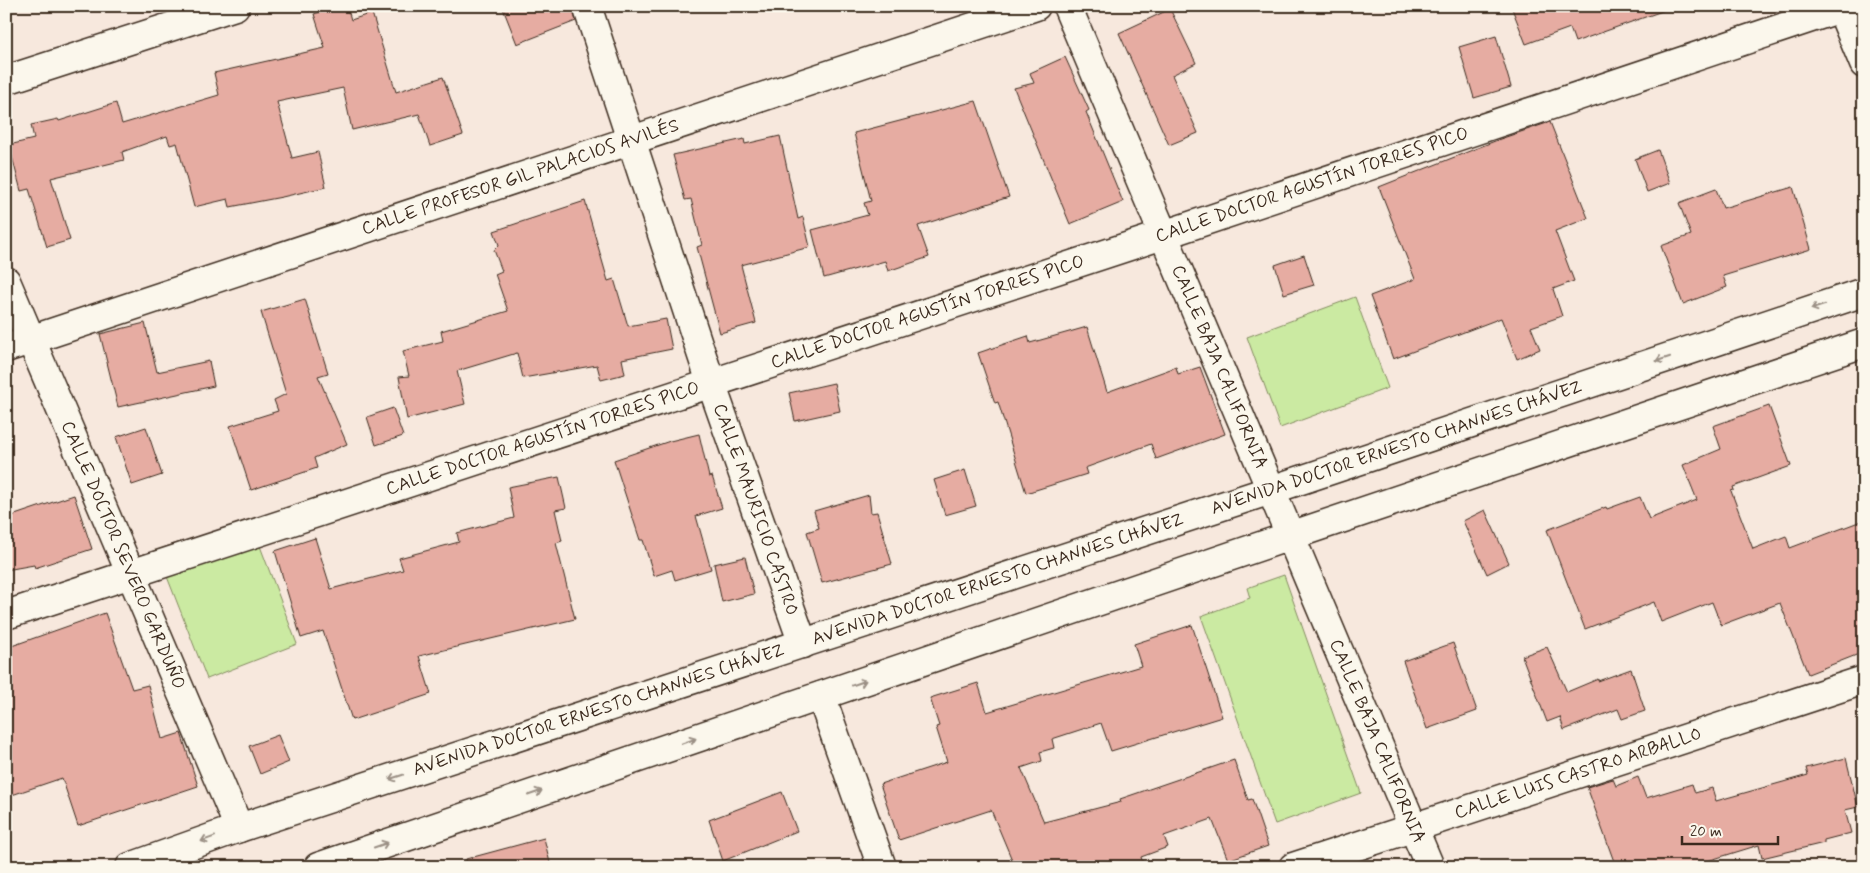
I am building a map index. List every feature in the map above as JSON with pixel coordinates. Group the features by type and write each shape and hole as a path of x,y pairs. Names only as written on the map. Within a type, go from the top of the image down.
{"street":[{"path":"6,80 235,6"},
{"name":"CALLE MAURICIO CASTRO","path":"587,6 711,383 803,644"},
{"name":"CALLE PROFESOR GIL PALACIOS AVILÉS","path":"18,344 1036,6"},
{"name":"CALLE BAJA CALIFORNIA","path":"1067,6 1430,867"},
{"path":"1842,7 1864,64"},
{"name":"CALLE DOCTOR AGUSTÍN TORRES PICO","path":"6,615 1163,235 1842,7"},
{"name":"CALLE DOCTOR SEVERO GARDUÑO","path":"6,281 18,344 130,574 238,828"},
{"name":"AVENIDA DOCTOR ERNESTO CHANNES CHÁVEZ","path":"130,867 238,828 1271,490 1864,292"},
{"path":"318,867 1864,343"},
{"name":"CALLE LUIS CASTRO ARBALLO","path":"1293,867 1413,826 1864,680"},
{"path":"821,696 882,867"}],"green space":[{"path":"1355,297 1388,388 1280,428 1247,337"},
{"path":"257,538 297,644 207,679 166,574"},
{"path":"1284,575 1361,793 1275,824 1201,616 1250,598 1247,588"}],"building":[{"path":"339,6 347,6 351,20 372,13 396,92 443,77 463,135 430,146 419,114 352,130 343,88 277,102 292,158 318,152 326,187 230,207 228,199 194,207 177,143 170,145 167,136 122,152 124,160 51,178 70,240 47,247 29,189 21,191 9,145 34,139 31,125 58,119 59,121 116,103 122,124 219,95 214,73 325,48 314,14"},
{"path":"502,6 572,6 576,21 517,44"},
{"path":"1511,6 1665,6 1665,10 1575,42 1570,28 1526,44"},
{"path":"1170,9 1196,63 1172,75 1198,133 1169,145 1119,33"},
{"path":"1496,36 1511,87 1474,98 1459,47"},
{"path":"1065,57 1089,110 1086,112 1123,202 1070,224 1014,88 1034,83 1030,73"},
{"path":"976,101 1009,197 918,226 929,257 888,271 885,261 824,278 812,230 868,215 864,203 871,201 854,133"},
{"path":"1550,122 1588,218 1555,231 1574,281 1553,289 1562,316 1531,327 1540,349 1517,359 1501,318 1393,359 1370,296 1415,279 1379,187 1500,139"},
{"path":"780,136 798,219 803,217 810,247 741,265 756,323 720,333 697,247 702,245 691,199 685,200 673,155 744,139 745,144"},
{"path":"1658,150 1670,183 1647,192 1635,159"},
{"path":"1793,187 1811,249 1723,276 1727,287 1683,304 1661,246 1691,235 1679,203 1716,189 1723,208"},
{"path":"585,201 608,281 614,279 628,326 666,319 672,349 622,359 625,374 601,380 597,365 523,378 517,353 457,371 465,404 407,419 399,377 409,376 403,351 443,341 441,331 508,311 495,274 502,271 494,250 499,245 494,231"},
{"path":"1304,255 1314,285 1284,294 1275,265"},
{"path":"305,299 328,373 318,376 347,444 314,458 317,468 251,490 230,426 278,411 274,400 286,394 261,312"},
{"path":"145,323 157,372 209,361 214,386 118,407 100,334"},
{"path":"1087,327 1107,392 1176,367 1178,374 1200,367 1225,434 1156,459 1151,444 1085,468 1087,474 1026,493 998,402 995,403 978,353 1028,336 1030,343"},
{"path":"834,383 840,411 795,421 789,393"},
{"path":"1769,406 1791,466 1733,487 1734,490 1731,491 1753,549 1786,536 1790,548 1864,520 1864,652 1808,674 1780,603 1721,625 1712,602 1661,622 1654,602 1585,629 1547,530 1606,507 1607,509 1640,497 1649,519 1697,500 1683,465 1721,449 1713,426"},
{"path":"393,408 403,436 376,445 367,417"},
{"path":"146,427 162,475 132,485 116,437"},
{"path":"699,434 709,477 712,476 722,508 696,516 711,569 675,580 672,570 654,576 614,460 670,441"},
{"path":"965,470 976,506 945,515 934,480"},
{"path":"559,477 566,508 555,510 562,541 556,543 575,619 419,656 431,694 352,720 323,631 301,638 275,551 315,538 331,589 403,570 399,558 459,542 457,533 514,518 508,487"},
{"path":"74,495 92,549 35,568 34,565 6,570 6,518"},
{"path":"869,495 871,513 877,512 892,564 822,583 807,532 819,528 814,511"},
{"path":"1485,510 1509,563 1487,574 1463,521"},
{"path":"745,557 754,594 722,602 714,564"},
{"path":"105,613 132,689 148,685 162,739 181,733 198,786 78,826 62,778 6,797 6,648"},
{"path":"1192,625 1222,717 1111,751 1101,723 1052,739 1054,748 1040,752 1042,761 1021,768 1044,822 1121,802 1120,799 1234,760 1248,800 1252,799 1268,846 1228,860 1212,819 1164,836 1168,847 1141,857 1144,867 1015,867 991,810 899,840 880,784 947,762 936,727 939,726 930,698 978,683 987,712 1141,666 1134,644"},
{"path":"1453,643 1477,711 1427,729 1403,661"},
{"path":"1547,647 1567,692 1598,679 1598,681 1631,669 1645,711 1622,719 1618,709 1564,730 1560,717 1547,722 1522,656"},
{"path":"278,735 289,762 260,774 249,746"},
{"path":"1846,758 1858,807 1845,810 1851,833 1824,840 1824,843 1762,858 1759,845 1688,867 1616,867 1587,787 1613,779 1616,786 1638,777 1646,798 1692,784 1695,793 1712,788 1716,801 1808,775 1806,768"},
{"path":"782,792 797,831 723,861 709,820"},
{"path":"544,838 551,867 467,867 466,859"}]}
